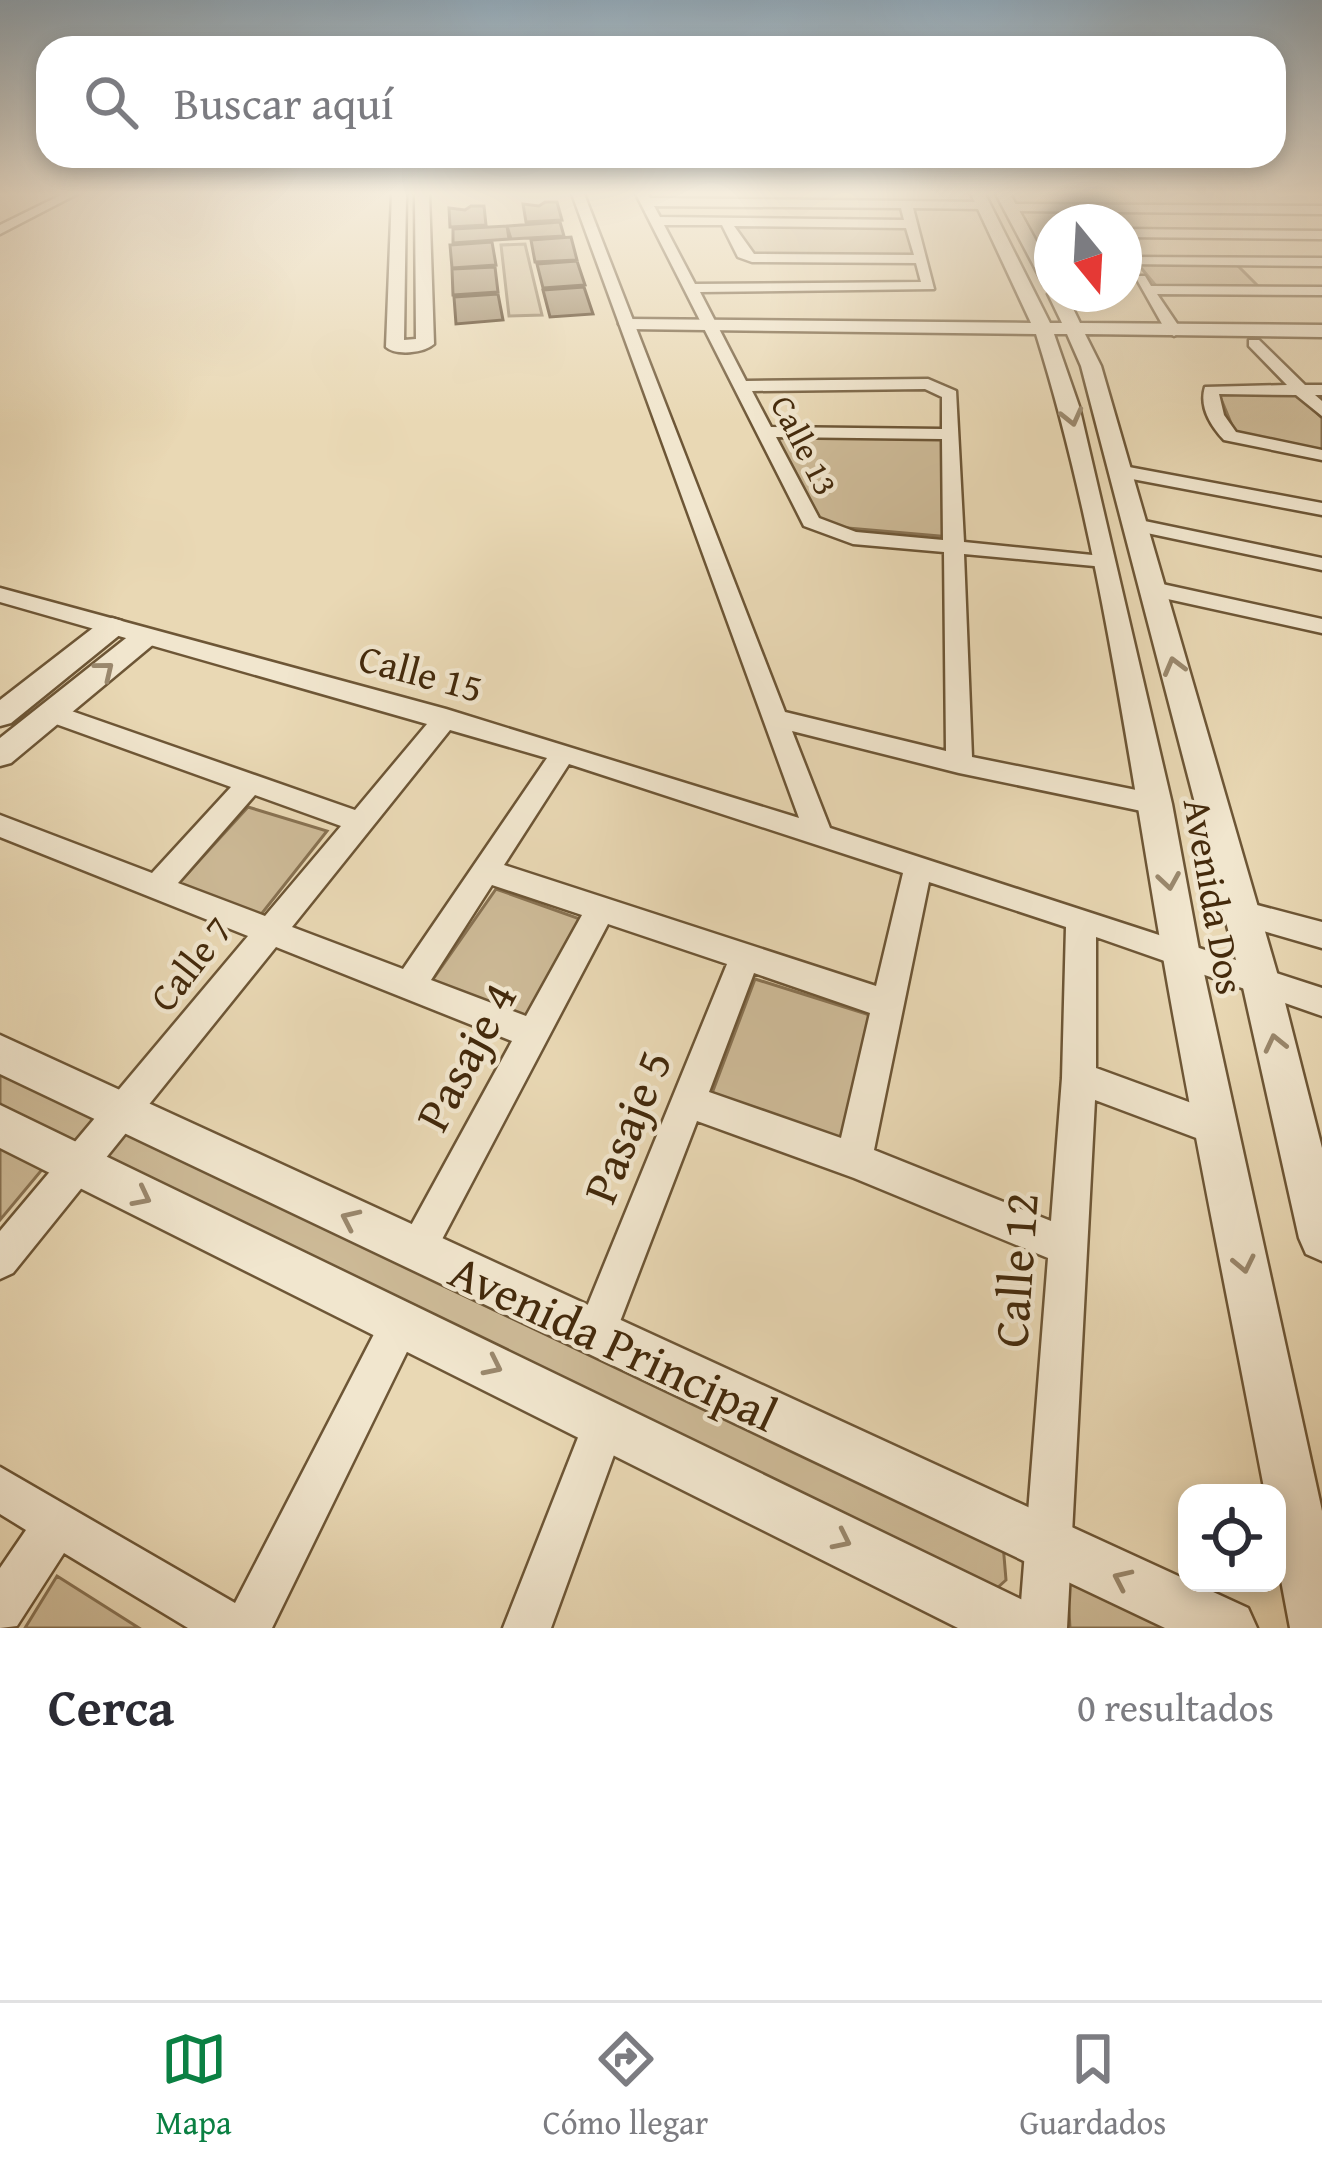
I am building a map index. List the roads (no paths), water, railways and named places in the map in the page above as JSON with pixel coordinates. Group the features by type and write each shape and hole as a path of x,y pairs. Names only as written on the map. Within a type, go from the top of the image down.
{"street":[{"path":"395,270 395,340 426,338 424,270"},
{"path":"607,270 819,835"},
{"name":"Calle 13","path":"679,270 811,522 822,530 853,538 1105,561"},
{"path":"688,288 928,286 924,270"},
{"name":"Avenida Dos","path":"1030,270 1063,336 1135,525 1310,1147 1322,1238"},
{"path":"1142,282 1174,331"},
{"path":"1147,290 1322,291"},
{"name":"Avenida Dos","path":"1060,312 1070,406 1156,804 1215,1127 1319,1628"},
{"path":"631,331 1322,344"},
{"path":"1063,336 1322,331"},
{"path":"1254,343 1312,390 1322,411"},
{"path":"740,386 939,386 950,395 959,764"},
{"path":"1312,390 1211,390 1222,429 1230,436 1322,455"},
{"path":"764,433 951,434"},
{"path":"1118,471 1322,509"},
{"path":"1135,525 1322,564"},
{"path":"1153,589 1322,626"},
{"name":"Calle 15","path":"0,595 563,753 1081,919 1322,1002"},
{"path":"0,716 112,627"},
{"path":"0,755 145,637"},
{"path":"51,713 360,822"},
{"name":"Calle 7","path":"0,1260 446,718"},
{"path":"778,719 959,764 1156,804"},
{"path":"410,987 563,753"},
{"path":"156,888 250,783"},
{"path":"0,826 530,1033"},
{"path":"854,1160 918,868"},
{"path":"486,871 890,1005"},
{"name":"Pasaje 4","path":"416,1250 601,909"},
{"path":"1242,913 1322,935"},
{"name":"Calle 12","path":"1043,1628 1079,1078 1081,919"},
{"name":"Pasaje 5","path":"597,1331 745,957"},
{"name":"Avenida Principal","path":"0,1054 1228,1628"},
{"path":"1079,1078 1215,1127"},
{"path":"688,1101 854,1160 1068,1247"},
{"name":"Avenida Principal","path":"0,1126 1019,1628"},
{"path":"247,1628 402,1321"},
{"path":"527,1628 605,1422"},
{"path":"0,1489 232,1628"},
{"path":"0,1610 56,1524"}]}
